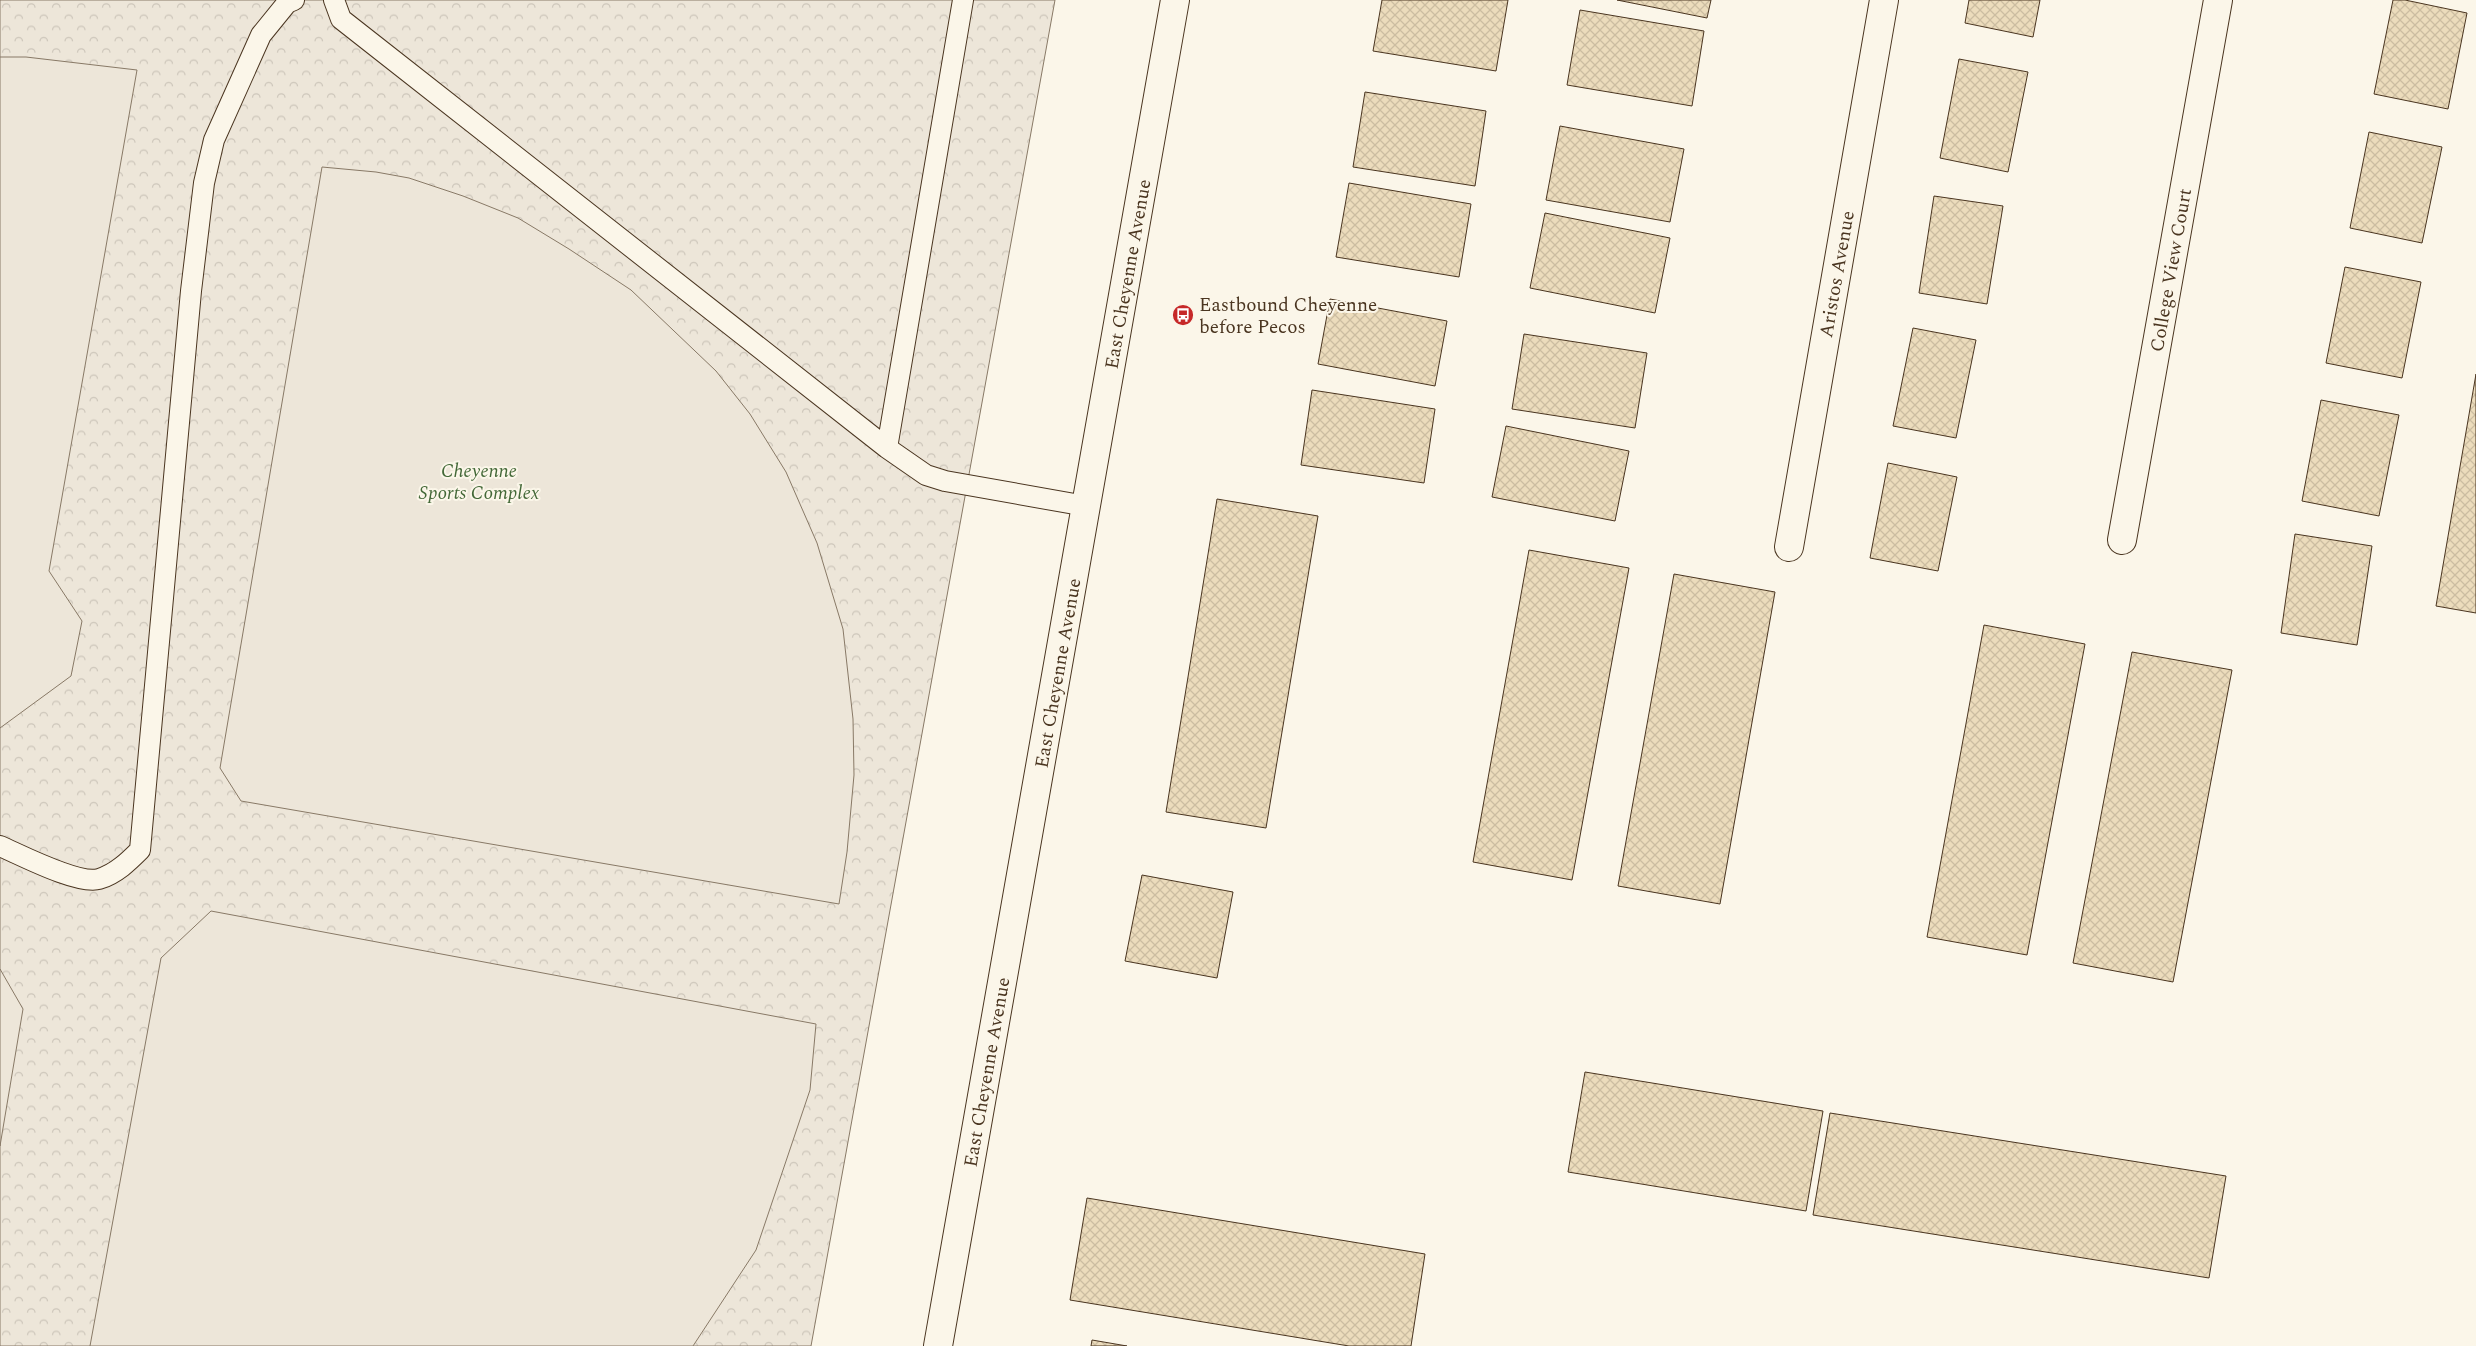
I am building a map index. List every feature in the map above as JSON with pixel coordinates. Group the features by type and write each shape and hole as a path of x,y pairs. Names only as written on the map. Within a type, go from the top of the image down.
{"main road":[{"name":"East Cheyenne Avenue","path":"938,1346 1175,0"},
{"name":"Aristos Avenue","path":"1789,547 1884,0"},
{"name":"College View Court","path":"2122,540 2218,0"}],"lane":[{"path":"0,846 71,876 98,879 124,866 140,850 191,290 204,183 214,140 261,35 287,3 294,0"},
{"path":"334,0 341,19 888,448 926,475 945,481 1086,506"},
{"path":"888,448 963,0"}],"green space":[{"name":"Cheyenne Sports Complex","path":"0,0 1055,0 811,1346 0,1346"},
{"path":"0,57 26,57 137,70 49,571 82,621 71,676 0,728"},
{"path":"322,167 376,172 409,178 463,196 518,218 631,290 716,371 750,414 786,472 817,543 843,629 853,719 854,775 847,852 839,904 241,801 220,768"},
{"path":"211,911 816,1024 810,1090 756,1250 693,1346 90,1346 161,958"},
{"path":"0,969 23,1009 0,1146"}],"building":[{"path":"1382,0 1508,0 1496,71 1373,51"},
{"path":"1617,0 1711,0 1707,18"},
{"path":"1969,0 2040,0 2033,37 1965,23"},
{"path":"2393,0 2405,0 2467,13 2448,109 2374,94"},
{"path":"1580,10 1704,31 1692,106 1567,85"},
{"path":"1959,59 2028,72 2008,172 1940,158"},
{"path":"1365,92 1486,111 1475,186 1353,167"},
{"path":"1560,126 1684,149 1670,222 1546,200"},
{"path":"2369,132 2442,147 2422,243 2350,228"},
{"path":"1349,183 1471,204 1459,277 1336,257"},
{"path":"1934,196 2003,206 1987,304 1919,293"},
{"path":"1545,213 1670,238 1655,313 1530,288"},
{"path":"2345,267 2421,282 2402,378 2326,363"},
{"path":"1330,299 1447,321 1435,386 1318,364"},
{"path":"1913,328 1976,340 1956,438 1893,426"},
{"path":"1524,334 1647,353 1635,428 1512,409"},
{"path":"2476,374 2476,613 2436,606"},
{"path":"1312,390 1435,409 1424,483 1301,465"},
{"path":"2321,400 2399,415 2379,516 2302,501"},
{"path":"1506,426 1629,451 1615,521 1492,497"},
{"path":"1888,463 1957,477 1938,571 1870,558"},
{"path":"1217,499 1318,516 1266,828 1166,812"},
{"path":"2295,534 2372,546 2357,645 2281,633"},
{"path":"1529,550 1629,568 1572,880 1473,862"},
{"path":"1674,574 1775,592 1720,904 1618,886"},
{"path":"1984,625 2085,644 2027,955 1927,937"},
{"path":"2132,652 2232,670 2173,982 2073,963"},
{"path":"1142,875 1233,892 1217,978 1125,961"},
{"path":"1585,1072 1823,1111 1806,1211 1568,1172"},
{"path":"1830,1113 2226,1176 2209,1278 1813,1215"},
{"path":"1087,1198 1425,1254 1411,1346 1349,1346 1070,1300"},
{"path":"1092,1340 1127,1346 1091,1346"}],"place":[{"name":"Eastbound Cheyenne before Pecos","path":"1183,315"}]}
